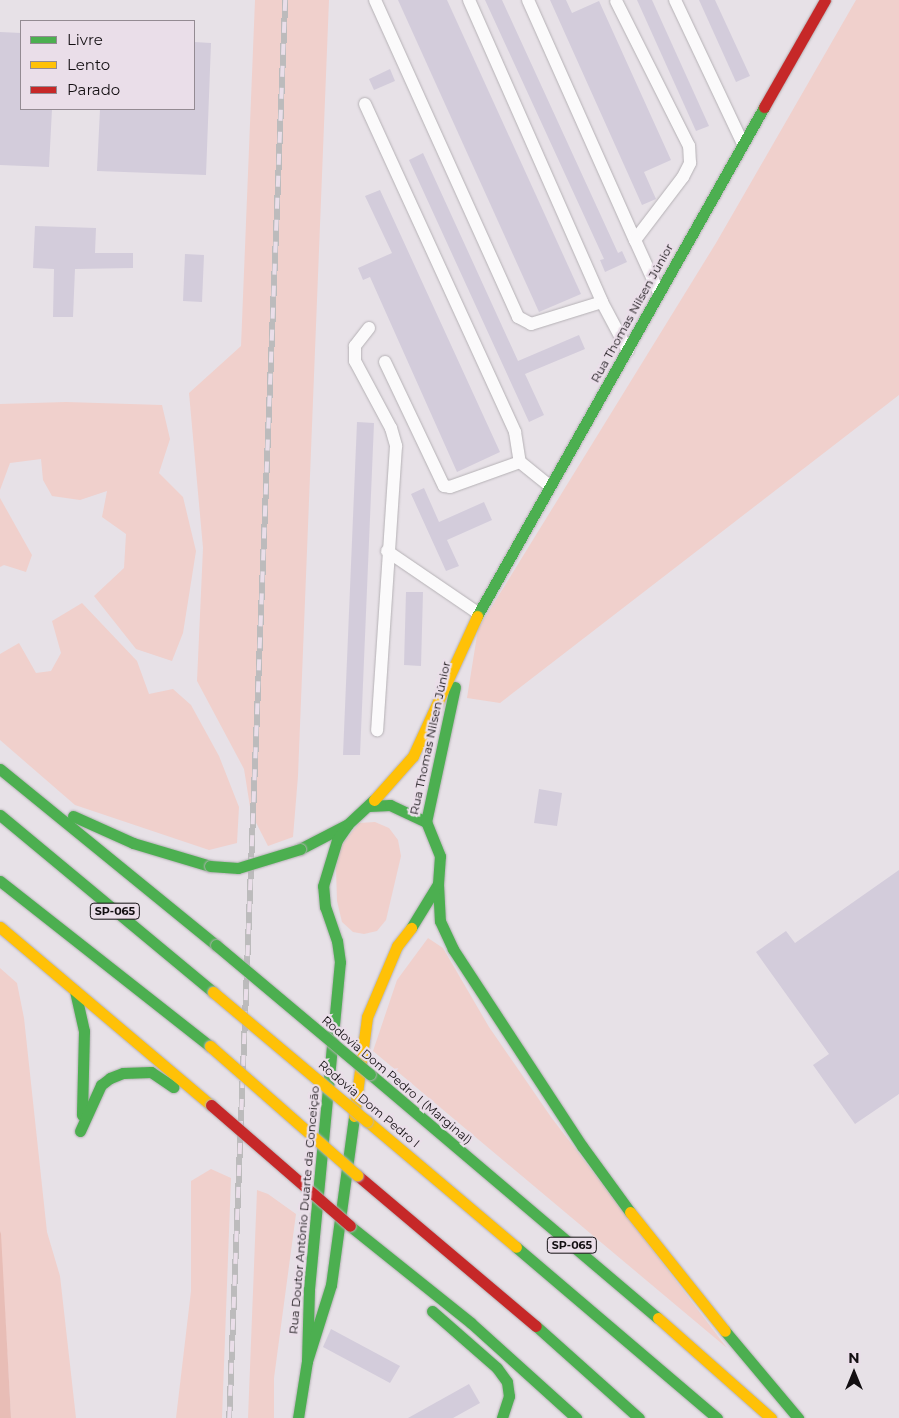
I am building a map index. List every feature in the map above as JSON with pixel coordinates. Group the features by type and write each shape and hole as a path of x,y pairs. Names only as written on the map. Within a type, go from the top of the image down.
{"main road":[{"name":"Rua Thomas Nilsen Júnior","path":"337,940 325,907 323,886 326,865 337,840 348,824 369,806 412,756 478,613 548,486 628,351 742,142 826,0"},
{"name":"Rua Thomas Nilsen Júnior","path":"397,946 419,917 438,884 440,856 426,822 464,642"},
{"name":"Rodovia Dom Pedro I (Marginal)","path":"0,769 216,945 370,1074 640,1302 771,1418"},
{"path":"31,795 102,830 210,866 245,866 300,849 348,824"},
{"path":"369,806 390,805 426,822"},
{"name":"Rodovia Dom Pedro I","path":"0,816 367,1121 716,1418"},
{"path":"0,881 210,1046 357,1175 584,1367 639,1418"},
{"path":"438,884 440,921 453,949 582,1146 667,1262 798,1418"},
{"path":"0,927 350,1226 471,1323 576,1418"},
{"name":"Rua Doutor Antônio Duarte da Conceição","path":"298,1418 307,1361 309,1289 340,962 337,940"},
{"name":"Rua Doutor Antônio Duarte da Conceição","path":"307,1361 330,1285 367,1017 397,946"},
{"path":"75,991 84,1031 85,1075 80,1131 101,1085 123,1073 151,1072 181,1093 211,1106"},
{"path":"391,1258 398,1278 497,1368 507,1382 509,1396 502,1418"}],"street":[{"path":"374,0 518,317 532,324 602,302"},
{"path":"469,0 602,302 628,351"},
{"path":"528,0 660,293"},
{"path":"675,0 742,142"},
{"path":"616,1 689,146 690,163 683,177 635,240"},
{"path":"365,104 515,432 520,462 548,486"},
{"path":"369,328 354,352 355,361 395,437 377,730"},
{"path":"385,362 444,486 450,487 520,462"},
{"path":"387,551 478,613"}],"shaded area":[{"path":"255,0 329,0 298,776 293,837 268,846 251,813 244,769 197,681 203,548 189,393 241,346"},
{"path":"856,0 899,0 899,395 500,703 467,698 478,629 716,243"},
{"path":"66,402 162,405 170,439 159,473 183,497 196,551 183,633 172,661 136,649 94,596 124,568 126,534 102,517 107,491 80,500 52,496 43,480 41,459 10,463 0,490 0,404"},
{"path":"0,498 32,555 26,572 4,565 0,567"},
{"path":"82,603 137,661 149,694 173,689 191,705 219,756 239,807 237,843 209,850 75,805 0,740 0,654 19,643 36,673 51,671 61,653 52,621"},
{"path":"375,822 389,828 398,840 401,856 386,920 377,931 364,934 353,932 342,922 337,901 336,868 340,847 359,823"},
{"path":"428,938 443,948 489,1027 551,1117 727,1348 373,1051 397,980"},
{"path":"0,968 17,983 24,1018 47,1232 60,1276 76,1418 11,1418 0,1231"},
{"path":"211,1169 231,1178 222,1418 176,1418 191,1291 191,1181"},
{"path":"257,1190 268,1194 296,1214 274,1378 274,1418 248,1418"},
{"path":"0,1231 1,1234 11,1418 0,1418"}],"building":[{"path":"398,0 447,0 581,294 539,312"},
{"path":"485,0 502,0 618,253 622,251 627,262 605,272 600,260 604,259"},
{"path":"550,0 566,0 572,13 599,1 671,160 644,172 656,199 642,205"},
{"path":"637,0 652,0 709,126 696,131"},
{"path":"699,0 715,0 750,76 736,82"},
{"path":"0,32 20,33 20,110 52,110 49,167 0,165"},
{"path":"195,42 211,43 206,175 97,171 100,110 195,110"},
{"path":"390,69 395,81 374,90 369,79"},
{"path":"423,153 518,361 579,335 585,349 525,374 544,415 529,422 409,160"},
{"path":"380,190 500,452 457,472 370,277 363,280 358,268 392,253 365,196"},
{"path":"35,226 96,228 95,253 133,253 133,268 75,269 73,317 53,317 54,269 33,268"},
{"path":"185,254 204,255 202,302 183,301"},
{"path":"357,422 374,423 360,755 343,755"},
{"path":"424,488 439,522 484,502 492,520 447,540 459,566 446,571 411,494"},
{"path":"406,592 423,592 421,666 404,665"},
{"path":"539,789 562,793 557,826 534,823"},
{"path":"899,870 899,1094 855,1124 813,1065 829,1054 756,952 786,931 795,943"},
{"path":"331,1329 400,1366 390,1383 323,1347"},
{"path":"469,1384 480,1403 453,1418 408,1418"}],"railway":[{"path":"229,1418 285,0"}],"traffic: fast":[{"path":"477,616 764,107"},
{"path":"411,928 438,884 440,856 426,822 455,687"},
{"path":"0,769 216,945"},
{"path":"307,1361 309,1289 340,962 337,941 325,907 323,886 337,840 348,824 374,800"},
{"path":"369,806 390,805 426,822"},
{"path":"0,815 213,992"},
{"path":"73,816 133,843 210,866"},
{"path":"300,849 348,824"},
{"path":"210,866 238,868 300,849"},
{"path":"0,881 210,1046"},
{"path":"438,884 440,921 453,949 582,1146 630,1212"},
{"path":"216,945 370,1074"},
{"path":"75,991 84,1031 82,1115"},
{"path":"80,1131 101,1085 110,1078 123,1073 151,1072 173,1087"},
{"path":"370,1074 658,1318"},
{"path":"298,1418 307,1361 331,1285 354,1116"},
{"path":"350,1226 471,1323 576,1418"},
{"path":"516,1247 717,1418"},
{"path":"432,1311 497,1368 507,1382 509,1396 502,1418"},
{"path":"536,1326 639,1418"},
{"path":"725,1331 798,1418"}],"traffic: slow":[{"path":"374,800 413,756 477,616"},
{"path":"0,927 211,1105"},
{"path":"354,1116 367,1017 397,946 411,928"},
{"path":"213,992 367,1121"},
{"path":"210,1046 357,1175"},
{"path":"367,1121 516,1247"},
{"path":"630,1212 725,1331"},
{"path":"658,1318 771,1418"}],"traffic: jam":[{"path":"764,107 825,0"},
{"path":"211,1105 350,1226"},
{"path":"357,1175 536,1326"}]}
